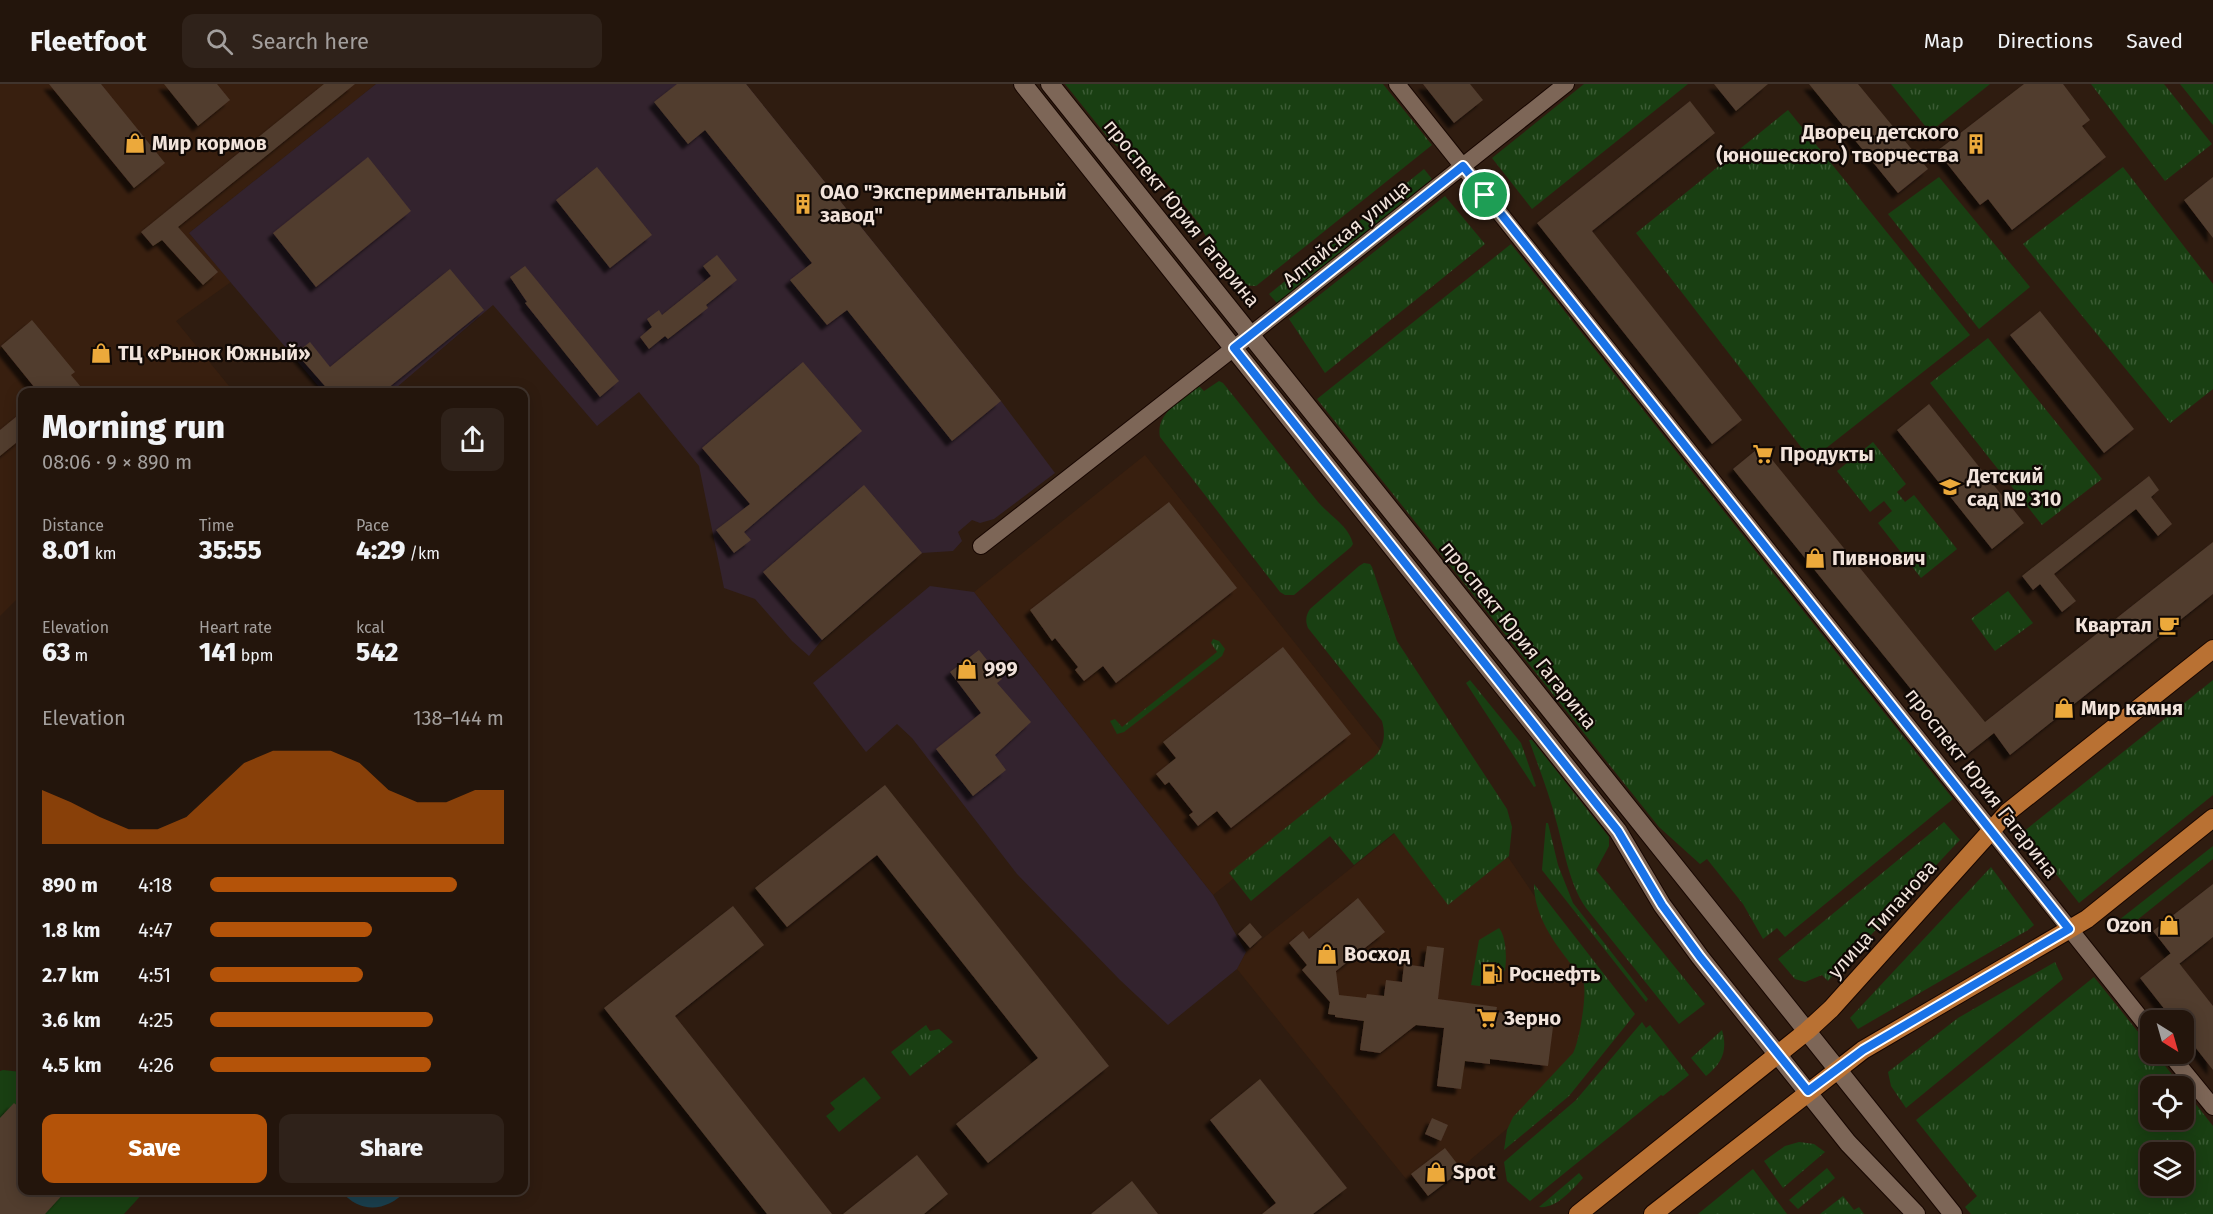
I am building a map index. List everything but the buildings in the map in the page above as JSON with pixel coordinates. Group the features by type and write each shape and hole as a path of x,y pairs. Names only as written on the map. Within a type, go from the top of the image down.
{"main road":[{"path":"1023,84 1618,831 1662,905 1700,957 1848,1143 1912,1212"},
{"name":"проспект Юрия Гагарина","path":"1050,84 1953,1214"},
{"name":"улица Типанова","path":"1578,1214 1807,1031 1831,1009 1992,832 2007,812 2213,649"},
{"path":"1657,1212 1863,1050 2087,919 2213,819"}],"street":[{"name":"проспект Юрия Гагарина","path":"1397,84 2140,1016"},
{"name":"Алтайская улица","path":"981,546 1566,84"},
{"path":"2178,1064 2213,1107"}],"shaded area":[{"name":"ТЦ «Рынок Южный»","path":"0,84 376,84 189,233 231,282 176,321 229,386 227,388 18,388 18,598 0,616"},
{"path":"376,84 746,84 1001,401 1055,473 994,519 980,523 972,520 958,532 962,541 953,551 922,553 822,640 809,656 792,641 755,599 724,588 699,466 639,392 597,426 493,305 396,388 320,388 189,233"},
{"path":"1145,455 1386,757 1213,895 974,592"},
{"path":"930,586 974,592 1213,895 1246,952 1237,969 1168,1025 1120,980 1017,874 912,738 897,724 866,752 813,683"},
{"path":"1458,783 1592,981 1587,1053 1550,1092 1423,1200 1237,969 1246,952"}],"green space":[{"path":"1065,84 1383,84 1432,145 1256,286 1235,285 1222,268 1200,225 1159,174 1153,178 1110,140"},
{"path":"1584,84 1688,84 1532,209 1492,158"},
{"path":"1891,84 1990,84 1930,132"},
{"path":"2091,84 2164,84 2212,144 2165,181"},
{"path":"2180,84 2213,84 2213,125"},
{"path":"1788,110 1970,335 1811,460 1636,233"},
{"path":"2123,167 2213,284 2213,389 2170,423 2023,244"},
{"path":"1424,169 1432,179 1277,303 1269,294"},
{"path":"1939,177 2030,287 1979,329 1888,214"},
{"path":"1445,196 1485,244 1325,373 1289,319"},
{"path":"1511,244 1953,799 1785,937 1777,928 1763,939 1743,904 1707,859 1700,864 1659,827 1317,399"},
{"path":"1988,338 2102,479 2042,525 1930,383"},
{"path":"1219,381 1223,383 1318,502 1343,526 1351,538 1353,544 1351,547 1294,595 1285,595 1280,592 1160,437 1162,421 1172,407 1199,386 1204,391"},
{"path":"1873,442 1906,484 1897,492 1905,502 1914,495 1957,549 1921,578 1878,523 1892,511 1884,501 1870,512 1837,471"},
{"path":"1364,563 1372,567 1397,641 1507,809 1512,827 1509,856 1448,905 1394,833 1354,865 1330,836 1251,901 1229,873 1373,758 1382,745 1384,732 1382,721 1306,623 1310,609"},
{"path":"2008,591 2033,623 1995,651 1971,619"},
{"path":"1213,639 1219,641 1225,649 1222,656 1124,732 1117,734 1110,721 1115,719 1122,727 1217,652 1211,643"},
{"path":"1470,680 1521,743 1536,786 1534,787 1466,683"},
{"path":"2213,680 2213,795 2079,903 2023,832"},
{"path":"1529,740 1532,740 1609,837 1609,846 1596,870 1705,1004 1679,1024 1580,898 1571,878 1551,803"},
{"path":"1944,822 1960,840 1828,981 1822,975 1805,982 1795,979 1778,959"},
{"path":"1546,823 1548,823 1558,865 1573,903 1648,999 1646,1002 1542,870"},
{"path":"2213,846 2213,859 2121,933 2114,924"},
{"path":"1991,867 2034,925 1858,1029 1850,1018"},
{"path":"1534,884 1635,1014 1569,1096 1504,1150 1507,1130 1513,1117 1573,1053 1584,1006 1583,981 1544,924 1537,904"},
{"path":"1499,928 1505,948 1505,970 1494,978 1481,980 1480,986 1471,985 1479,940"},
{"path":"2055,962 2063,979 1906,1108 1891,1086 1888,1072 1958,1018"},
{"path":"2094,977 2140,1034 2140,1064 2164,1064 2173,1076 2140,1076 2140,1130 2194,1130 2194,1102 2213,1126 2213,1214 1971,1214 1965,1207 1977,1196 1916,1120"},
{"path":"1642,1022 1646,1028 1650,1025 1689,1075 1530,1201 1507,1181 1504,1162 1576,1100"},
{"path":"926,1025 930,1031 939,1029 953,1042 910,1076 891,1052"},
{"path":"1722,1030 1724,1050 1722,1056 1706,1076 1691,1058"},
{"path":"0,1071 18,1072 18,1195 141,1195 124,1214 0,1214"},
{"path":"864,1077 881,1098 839,1132 826,1116 835,1109 830,1103"},
{"path":"1799,1142 1814,1144 1825,1152 1783,1188 1764,1161 1785,1146"},
{"path":"1827,1168 1835,1178 1798,1209 1789,1200"},
{"path":"1753,1169 1787,1214 1698,1214"},
{"path":"1579,1173 1583,1178 1563,1198 1552,1205 1539,1207"},
{"path":"1843,1196 1854,1210 1859,1207 1864,1214 1820,1214"}],"water":[{"path":"345,1195 401,1195 390,1203 373,1208 356,1204"}],"place":[{"name":"Мир кормов","path":"135,143"},
{"name":"Дворец детского (юношеского) творчества","path":"1976,144"},
{"name":"ОАО \"Экспериментальный завод\"","path":"803,204"},
{"name":"ТЦ «Рынок Южный»","path":"101,353"},
{"name":"Продукты","path":"1763,454"},
{"name":"Детский сад № 310","path":"1950,487"},
{"name":"Пивнович","path":"1815,558"},
{"name":"Квартал","path":"2169,625"},
{"name":"999","path":"967,669"},
{"name":"Мир камня","path":"2064,708"},
{"name":"Ozon","path":"2169,925"},
{"name":"Восход","path":"1327,954"},
{"name":"Роснефть","path":"1492,974"},
{"name":"Зерно","path":"1487,1018"},
{"name":"Spot","path":"1436,1172"}],"route":[{"path":"1463,166 1485,195 2069,929 1863,1050 1808,1091 1700,957 1662,905 1618,831 1234,348 1463,166"}]}
